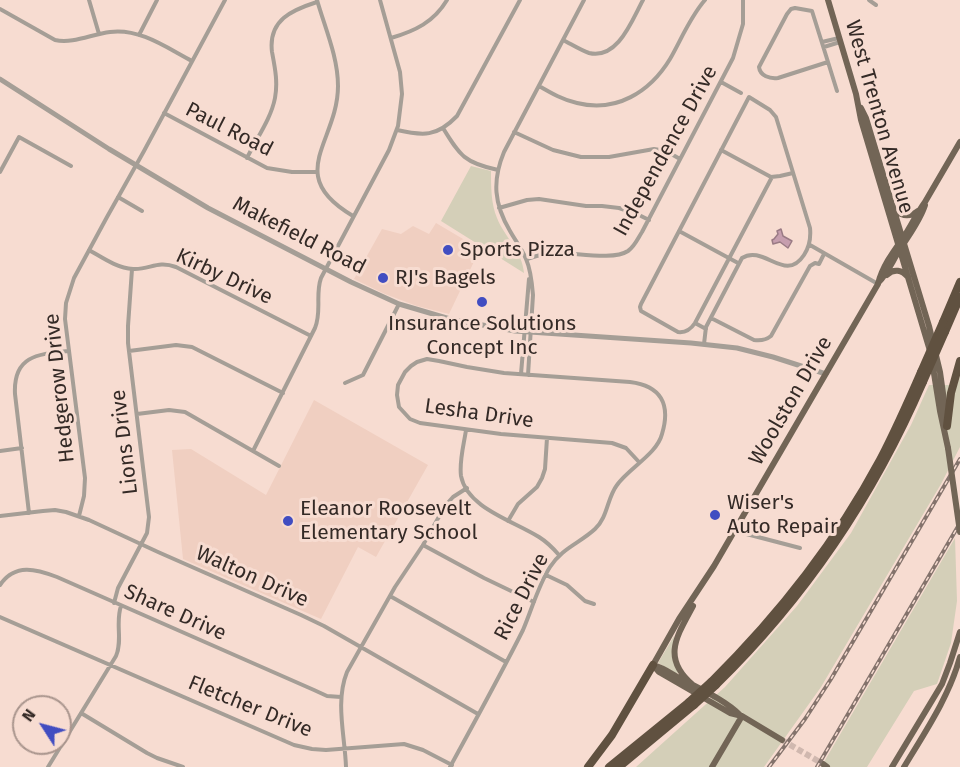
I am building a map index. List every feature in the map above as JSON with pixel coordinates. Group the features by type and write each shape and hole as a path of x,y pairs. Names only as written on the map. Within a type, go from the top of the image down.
{"highway":[{"path":"713,683 776,613 837,531 880,459 905,409 960,282"},
{"path":"620,767 755,645 814,574 837,542 886,462 960,297"},
{"path":"947,426 951,393 960,361"},
{"path":"588,767 612,735 653,665"},
{"path":"609,767 691,704"}],"main road":[{"name":"West Trenton Avenue","path":"828,0 861,120 902,244"},
{"path":"856,96 866,118 893,206 909,279 932,357 960,532"},
{"path":"948,448 937,356 902,244 960,142"},
{"path":"902,244 922,213 926,202"},
{"path":"893,206 904,215 911,215 919,211"},
{"name":"Woolston Drive","path":"653,665 679,619 714,566 902,244"},
{"name":"Woolston Drive","path":"878,284 880,275 902,244"},
{"path":"884,277 891,271 898,270 909,279"},
{"name":"Woolston Drive","path":"693,685 685,678 677,665 675,644 714,566"},
{"path":"892,767 942,684 960,632"},
{"path":"904,767 946,694 960,657"},
{"name":"Woolston Drive","path":"653,665 733,708 741,716 782,740"},
{"name":"Woolston Drive","path":"653,665 659,672 730,713 741,716"},
{"path":"712,767 741,716"}],"street":[{"path":"89,0 99,34"},
{"path":"139,35 157,0"},
{"name":"Hedgerow Drive","path":"79,516 84,496 85,478 65,319 66,303 74,278 225,0"},
{"path":"254,451 318,322 318,285 389,150 397,130 401,106 401,81 398,61 380,0"},
{"path":"391,38 429,22 447,0"},
{"path":"397,130 416,134 431,133 451,122 462,110 520,0"},
{"path":"521,374 533,295 526,259 499,208 496,187 498,170 514,132 584,0"},
{"path":"563,40 591,53 611,50 618,44 643,0"},
{"path":"539,86 569,101 582,104 605,105 631,98 643,91 657,77 705,0"},
{"name":"Independence Drive","path":"526,259 552,253 620,254 632,247 649,220 733,58 743,24 743,0"},
{"path":"869,0 876,5"},
{"path":"247,158 270,114 276,96 277,79 272,45 274,32 286,15 317,1 336,64 338,86 334,116 319,154 317,172 327,197 353,216"},
{"path":"0,9 55,40 75,40 115,32 139,35 192,61"},
{"path":"828,62 773,79 763,75 759,70 791,9 812,11 823,44 837,91"},
{"path":"823,44 839,40"},
{"name":"Makefield Road","path":"0,79 208,208 357,285 399,304 450,320 528,332 704,344 752,351 826,374"},
{"path":"721,82 741,93"},
{"path":"704,344 706,328 742,258 753,254 780,265 792,265 801,260 810,245 810,228 774,113 749,97 641,304 640,309 644,314 678,332 687,332 695,323 772,177"},
{"name":"Paul Road","path":"164,113 274,170 317,172"},
{"path":"443,128 463,156 478,165 498,170"},
{"path":"514,132 553,150 581,157 615,157 654,149 666,151 680,159"},
{"path":"0,172 19,137 71,166"},
{"path":"721,150 772,177 793,173"},
{"path":"118,197 142,211"},
{"path":"499,208 539,199 619,208 649,220"},
{"path":"679,231 738,263"},
{"path":"810,245 878,284"},
{"path":"89,250 118,266 132,269"},
{"path":"711,318 754,340 767,339 771,336 810,266 815,263 819,264 824,254"},
{"name":"Kirby Drive","path":"132,269 160,264 176,267 311,336"},
{"name":"Lions Drive","path":"114,603 118,588 147,533 149,517 129,351 128,326 132,269"},
{"path":"345,383 363,375 399,304"},
{"path":"695,323 706,328"},
{"path":"528,332 528,375"},
{"path":"129,351 176,345 192,346 283,393"},
{"path":"29,513 14,384 18,371 24,363 37,355 69,351"},
{"name":"Lesha Drive","path":"521,374 477,369 430,359 414,363 407,369 398,385 399,405 405,415 420,423 466,430 612,443 626,448 639,462"},
{"name":"Rice Drive","path":"451,766 524,626 546,575 559,555 600,524 617,485 656,446 665,423 664,404 655,390 645,385 521,374"},
{"path":"137,414 169,410 185,412 279,466"},
{"path":"466,430 461,468 462,479 476,501 540,537 559,555"},
{"path":"508,521 518,504 537,487 542,478 545,469 547,438"},
{"path":"0,451 22,448"},
{"path":"346,767 341,697 344,680 390,596 449,501 467,488"},
{"name":"Walton Drive","path":"0,516 55,510 79,516 324,626 478,714"},
{"path":"734,531 800,548"},
{"path":"423,545 534,602"},
{"name":"Share Drive","path":"0,585 13,573 36,570 57,577 327,696 341,697"},
{"path":"546,575 567,585 585,601 594,604"},
{"path":"390,596 506,662"},
{"path":"48,767 118,651 120,644 118,617 121,606"},
{"name":"Fletcher Drive","path":"0,617 294,745 326,750 404,744 423,750 451,766"},
{"path":"81,713 147,753 183,767"}],"shaded area":[{"path":"471,166 491,171 495,213 517,251 524,273 441,221"},
{"path":"436,223 480,249 449,314 417,306 354,279 382,229 401,234 413,226 429,234"},
{"path":"781,229 783,236 792,241 788,248 780,242 773,244 772,240 778,234 777,231"},
{"path":"960,376 960,447 941,484 821,687 764,767 636,767 725,687 797,606 851,533 911,425 929,385 957,385"},
{"name":"Eleanor Roosevelt Elementary School","path":"314,400 428,465 376,557 358,547 321,619 183,559 172,450 191,449 266,495"},
{"path":"955,538 957,601 951,643 937,684 914,691 867,767 821,767"},
{"path":"674,636 678,672 677,674 658,663"}],"tunnel":[{"path":"782,740 823,764"}],"railway":[{"path":"769,767 831,679 960,459"},
{"path":"817,767 960,523"}],"place":[{"name":"Sports Pizza","path":"448,250"},
{"name":"RJ's Bagels","path":"383,278"},
{"name":"Insurance Solutions Concept Inc","path":"482,302"},
{"name":"Wiser's Auto Repair","path":"715,515"},
{"name":"Eleanor Roosevelt Elementary School","path":"288,521"}]}
